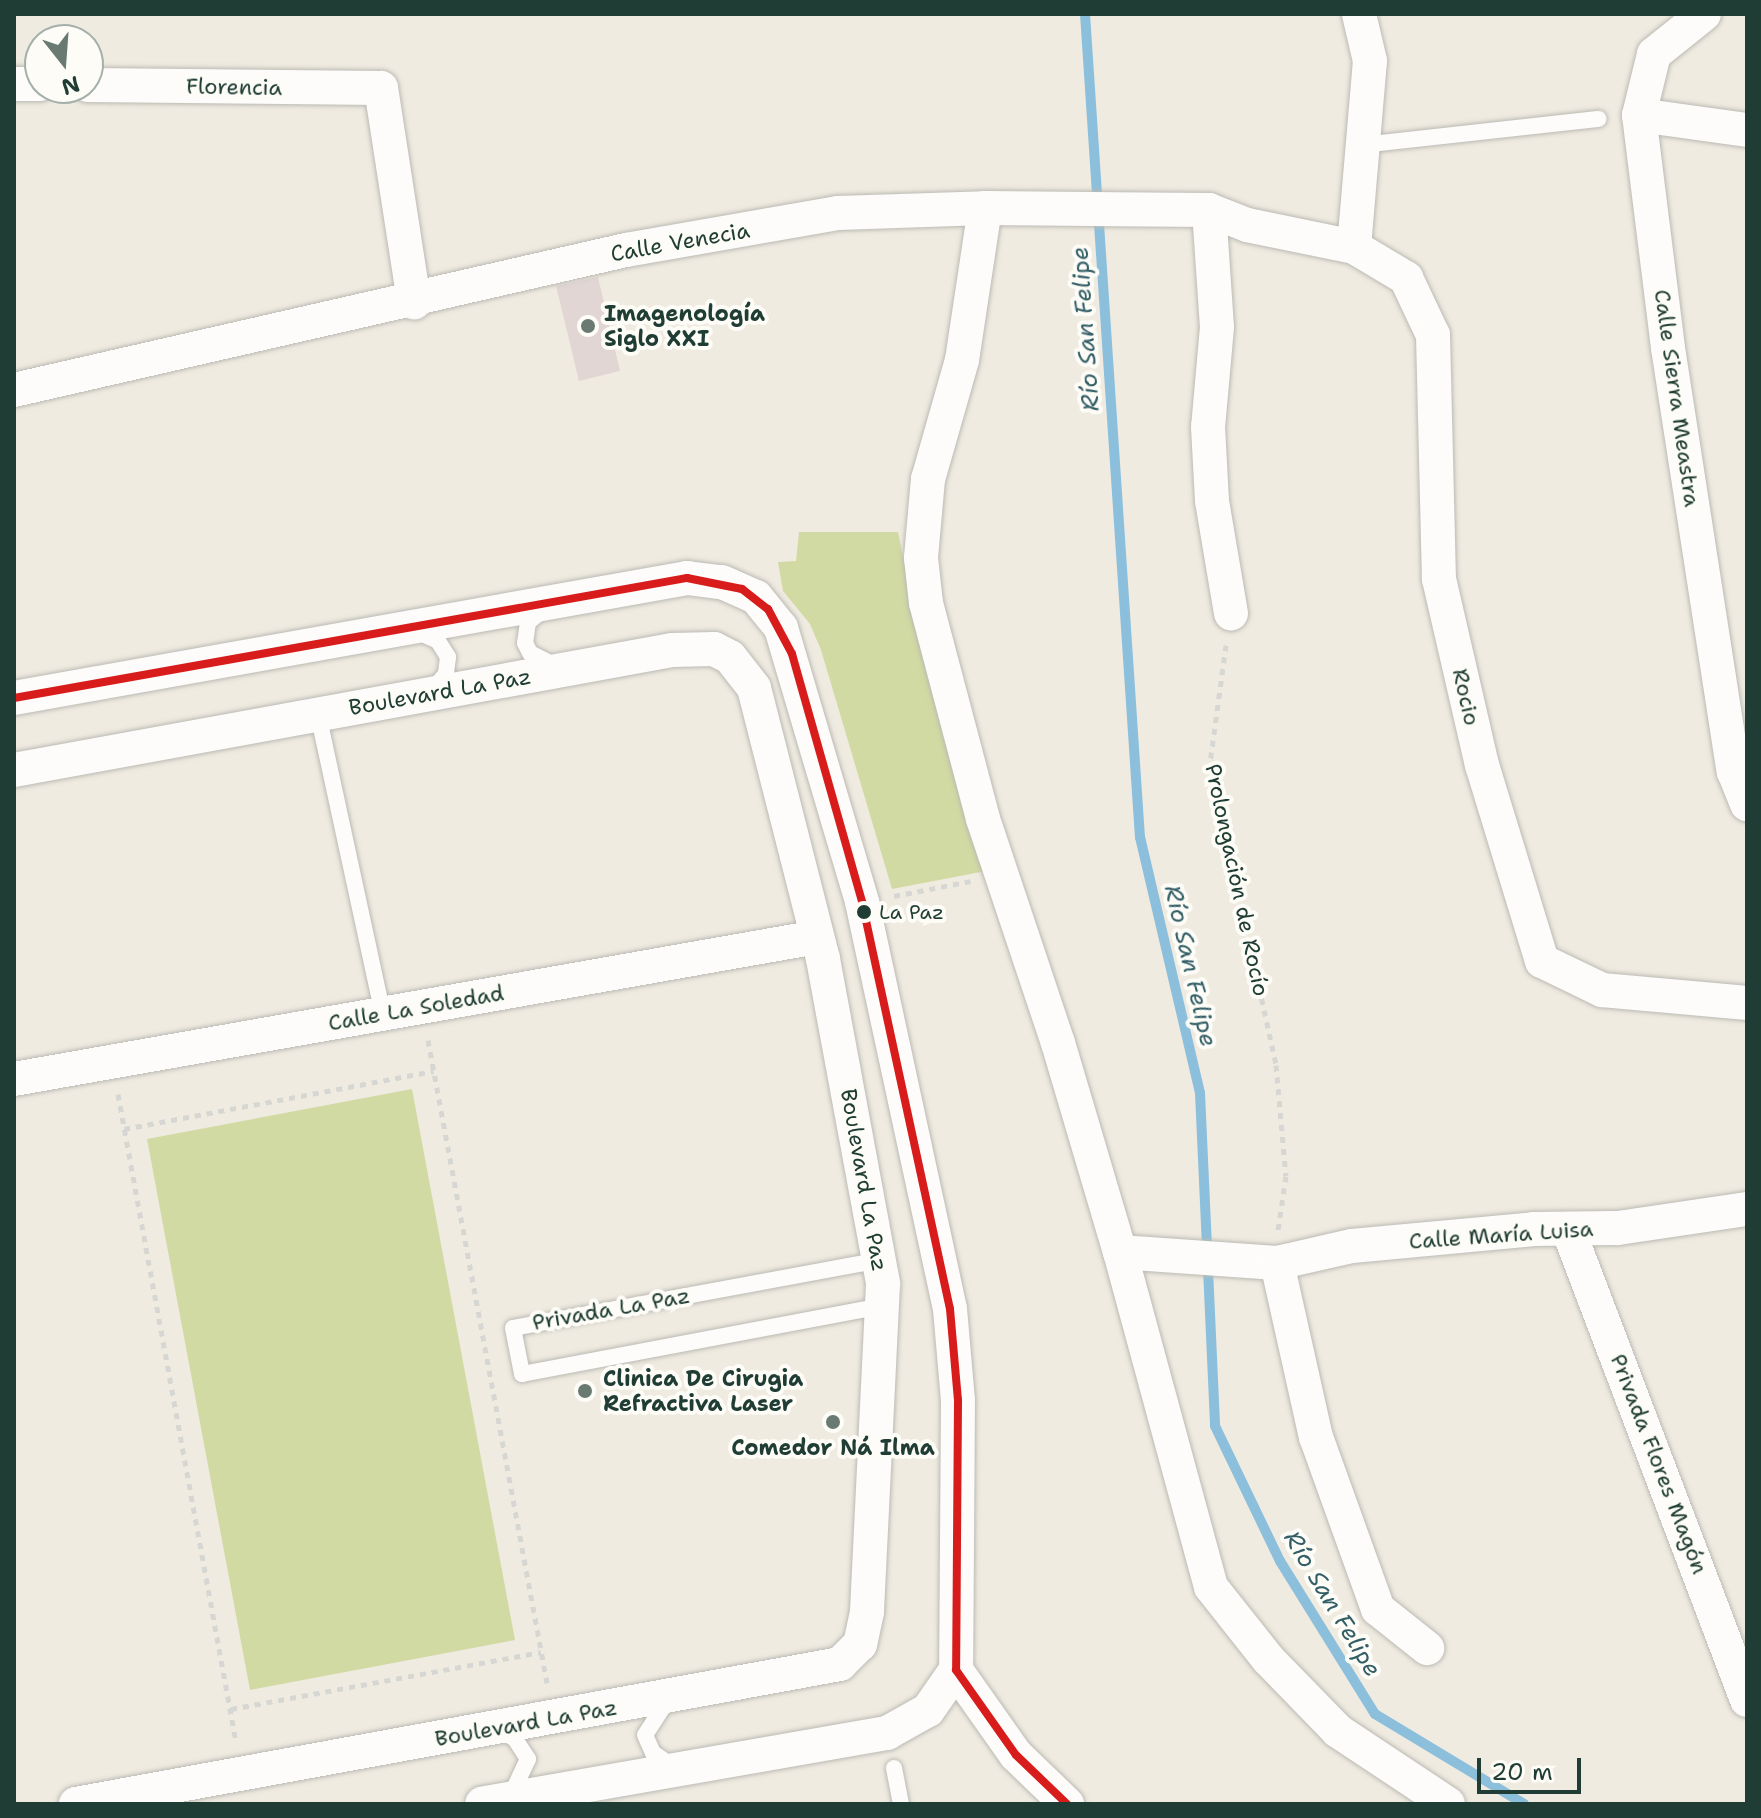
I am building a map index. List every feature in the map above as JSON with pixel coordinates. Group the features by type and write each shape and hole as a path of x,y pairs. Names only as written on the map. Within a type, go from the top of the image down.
{"street":[{"path":"1354,247 1370,61 1359,14"},
{"name":"Calle Sierra Meastra","path":"1704,14 1654,54 1639,115 1668,348 1747,804"},
{"name":"Florencia","path":"104,85 381,88 414,302"},
{"path":"1639,115 1747,130"},
{"path":"985,208 965,348 928,479 922,573 983,819 1058,1043 1120,1252 1198,1551 1219,1603 1353,1745 1448,1804"},
{"name":"Calle Venecia","path":"14,390 414,302 626,250 838,213 985,208 1209,210 1247,225 1354,247"},
{"path":"1209,210 1217,327 1208,442 1231,613"},
{"name":"Rocio","path":"1354,247 1406,278 1433,335 1439,579 1482,765 1542,961 1602,990 1747,1003"},
{"path":"14,698 661,581 713,580 762,603 792,654 868,928 950,1309 958,1400 956,1670 928,1710 887,1733 496,1801"},
{"name":"Boulevard La Paz","path":"14,770 568,668 693,647 714,649 743,670 760,707 817,937 880,1260 883,1306 867,1612 860,1644 840,1664 821,1671 76,1804"},
{"name":"Calle La Soledad","path":"14,1079 817,937"},
{"name":"Calle María Luisa","path":"1120,1252 1266,1262 1352,1246 1618,1228 1747,1209"},
{"name":"Privada Flores Magón","path":"1568,1229 1747,1700"},
{"path":"1266,1262 1316,1437 1378,1609 1427,1648"},
{"path":"956,1670 1007,1744 1067,1804"}],"lane":[{"path":"1362,145 1599,119"},
{"path":"558,600 528,622 525,643 540,661 568,668"},
{"path":"406,627 438,641 448,657 446,674 423,695"},
{"path":"318,714 383,1014"},
{"name":"Privada La Paz","path":"880,1260 513,1328 522,1374 883,1306"},
{"path":"671,1698 655,1714 645,1735 653,1753 682,1770"},
{"path":"496,1801 528,1759 515,1739 498,1728"},
{"path":"894,1768 901,1804"}],"path":[{"name":"Prolongación de Rocío","path":"1231,613 1210,764 1276,1065 1286,1176 1266,1262"},
{"path":"884,898 982,879"},
{"path":"422,1007 553,1719"},
{"path":"112,1062 242,1774"},
{"path":"124,1129 434,1071"},
{"path":"231,1709 541,1652"}],"green space":[{"path":"799,532 898,532 926,671 986,871 892,889 821,650 810,624 783,591 778,562 796,561"},
{"path":"412,1089 515,1640 250,1690 147,1139"}],"building":[{"name":"Imagenología Siglo XXI","path":"598,277 620,371 579,381 556,286"}],"waterway":[{"name":"Río San Felipe","path":"1085,14 1140,837 1200,1093 1215,1426 1280,1561 1375,1714 1524,1804"}],"transit line":[{"path":"14,698 687,578 742,589 768,609 792,654 862,902 950,1309 958,1400 956,1670 1016,1755 1067,1804"}],"place":[{"name":"Imagenología Siglo XXI","path":"588,326"},
{"name":"La Paz","path":"864,912"},
{"name":"Clinica De Cirugia Refractiva Laser","path":"585,1391"},
{"name":"Comedor Ná Ilma","path":"833,1422"}]}
